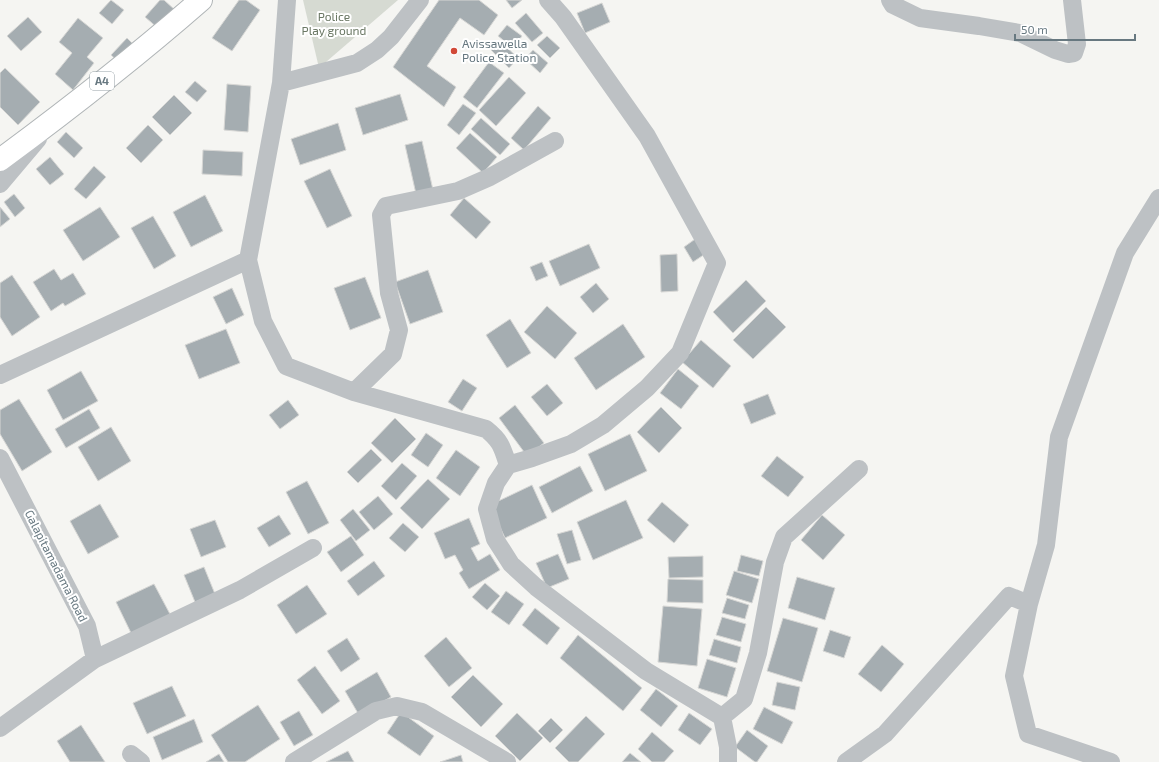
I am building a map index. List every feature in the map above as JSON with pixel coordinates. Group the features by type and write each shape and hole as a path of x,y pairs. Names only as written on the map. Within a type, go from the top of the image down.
{"highway":[{"name":"A4","path":"0,160 52,121 201,0"}],"street":[{"path":"287,0 281,83 248,260 263,321 286,366 354,392 486,429 501,444 508,465"},
{"path":"281,83 357,63 377,50 391,37 420,0"},
{"path":"548,0 563,17 647,136 718,262 680,353 647,388 603,425 570,444 508,465 496,484 487,509 495,539 511,564 536,588 646,671 722,717 728,747 728,762"},
{"path":"890,0 893,5 920,18 1020,33 1054,50 1068,54 1074,52 1077,44 1072,0"},
{"path":"0,184 52,121"},
{"path":"354,392 393,354 400,330 389,293 381,223 381,215 386,206 458,191 490,176 555,141"},
{"path":"1111,762 1028,734 1014,676 1029,604 1046,545 1059,437 1125,253 1159,198"},
{"path":"0,375 248,260"},
{"name":"Galapitamadama Road","path":"0,458 87,626 95,659"},
{"path":"722,717 744,699 758,653 775,562 784,537 859,469"},
{"path":"0,728 95,659 240,590 313,548"},
{"path":"846,762 885,734 1009,596 1029,604"},
{"path":"294,762 376,711 397,706 422,712 507,762"}],"green space":[{"name":"Police Play ground","path":"303,0 398,0 319,68"}],"building":[{"path":"111,0 124,10 112,24 99,13"},
{"path":"160,0 164,0 175,10 159,29 145,17"},
{"path":"239,0 246,0 260,10 232,51 212,38"},
{"path":"439,0 479,0 498,15 484,35 460,18 427,66 456,87 444,107 393,67"},
{"path":"506,0 522,0 512,8"},
{"path":"602,3 610,22 585,33 577,13"},
{"path":"526,13 543,33 532,42 515,23"},
{"path":"28,17 42,32 21,51 7,36"},
{"path":"78,18 103,38 87,57 94,63 73,90 55,74 72,53 59,42"},
{"path":"507,25 522,36 513,48 498,36"},
{"path":"547,36 560,48 550,58 537,45"},
{"path":"127,38 136,47 121,64 111,55"},
{"path":"499,40 518,58 509,68 491,50"},
{"path":"533,50 548,63 540,73 525,59"},
{"path":"489,62 504,73 477,108 463,97"},
{"path":"5,68 40,102 18,125 0,107 0,73"},
{"path":"509,77 526,93 496,126 479,110"},
{"path":"195,81 207,91 197,102 185,92"},
{"path":"227,84 251,86 248,132 224,130"},
{"path":"400,94 408,120 363,135 355,108"},
{"path":"174,95 192,113 170,135 152,117"},
{"path":"463,104 476,113 459,135 447,125"},
{"path":"538,106 551,118 524,150 511,138"},
{"path":"481,118 510,144 500,155 471,129"},
{"path":"338,123 346,150 300,165 291,139"},
{"path":"148,125 163,140 141,163 126,148"},
{"path":"66,132 83,148 74,158 57,142"},
{"path":"470,133 497,157 483,173 456,148"},
{"path":"422,141 433,190 416,194 405,145"},
{"path":"203,150 243,152 242,176 202,174"},
{"path":"50,157 64,174 50,185 36,169"},
{"path":"94,166 106,177 86,199 74,189"},
{"path":"330,169 352,216 327,228 304,181"},
{"path":"14,194 25,208 15,217 4,202"},
{"path":"205,195 223,231 191,247 173,212"},
{"path":"464,198 491,222 476,239 450,215"},
{"path":"0,207 10,219 0,227"},
{"path":"100,207 120,237 83,261 63,230"},
{"path":"153,216 176,256 154,269 131,228"},
{"path":"698,237 708,252 693,262 684,247"},
{"path":"589,244 600,268 560,286 549,261"},
{"path":"677,254 678,291 661,292 660,255"},
{"path":"542,262 548,276 536,281 530,267"},
{"path":"54,269 61,280 73,273 86,294 65,306 63,303 51,311 33,282"},
{"path":"428,270 443,312 410,324 395,282"},
{"path":"12,275 40,317 12,336 0,317 0,283"},
{"path":"365,277 381,318 350,330 334,288"},
{"path":"746,280 766,301 733,333 713,312"},
{"path":"596,283 609,299 593,313 580,297"},
{"path":"232,288 244,315 226,324 213,297"},
{"path":"547,306 577,333 555,359 524,332"},
{"path":"766,307 786,327 753,359 733,340"},
{"path":"510,319 531,353 507,368 486,335"},
{"path":"623,324 645,357 596,390 574,358"},
{"path":"226,329 240,363 199,379 185,345"},
{"path":"701,340 731,366 713,388 682,362"},
{"path":"678,369 699,386 681,409 660,393"},
{"path":"81,371 98,401 63,420 47,390"},
{"path":"463,379 477,388 462,411 448,402"},
{"path":"547,384 563,403 547,416 531,397"},
{"path":"768,394 776,414 751,424 743,404"},
{"path":"19,399 52,452 22,471 0,434 0,410"},
{"path":"288,400 299,415 280,429 269,415"},
{"path":"515,405 544,443 527,456 499,418"},
{"path":"661,407 682,428 659,453 637,432"},
{"path":"89,409 100,428 66,448 55,429"},
{"path":"395,418 416,439 392,463 371,443"},
{"path":"111,427 131,461 98,481 78,447"},
{"path":"426,433 443,445 428,467 411,455"},
{"path":"630,434 647,471 605,491 588,454"},
{"path":"371,449 382,460 358,483 347,472"},
{"path":"456,450 480,467 460,496 436,478"},
{"path":"777,456 804,477 788,497 761,476"},
{"path":"402,463 417,476 396,500 381,486"},
{"path":"580,466 593,491 552,513 539,487"},
{"path":"428,479 450,499 422,529 400,508"},
{"path":"307,481 329,523 308,534 286,492"},
{"path":"532,485 547,518 505,538 490,505"},
{"path":"378,496 393,514 374,530 359,512"},
{"path":"626,500 643,538 593,560 577,522"},
{"path":"662,502 689,525 674,543 647,520"},
{"path":"100,504 119,537 88,554 70,521"},
{"path":"353,509 370,530 356,541 340,520"},
{"path":"279,515 291,534 269,547 257,528"},
{"path":"822,515 845,535 823,560 801,540"},
{"path":"469,518 480,544 471,548 478,561 490,554 500,570 469,589 459,573 463,570 455,555 445,559 434,533"},
{"path":"215,520 226,547 201,557 190,529"},
{"path":"403,523 419,537 405,552 389,538"},
{"path":"572,530 581,560 567,564 557,534"},
{"path":"351,536 364,555 341,572 327,552"},
{"path":"558,554 569,579 547,588 536,563"},
{"path":"741,555 763,561 759,576 737,571"},
{"path":"703,556 703,577 669,578 668,557"},
{"path":"374,561 385,576 358,596 347,581"},
{"path":"204,567 215,594 195,602 184,575"},
{"path":"734,571 759,579 752,603 726,595"},
{"path":"797,577 835,588 825,620 788,608"},
{"path":"668,579 703,580 703,603 667,602"},
{"path":"485,583 500,596 487,610 472,597"},
{"path":"154,584 171,616 132,635 116,602"},
{"path":"307,585 327,614 296,634 277,605"},
{"path":"506,591 524,604 509,625 491,612"},
{"path":"727,598 749,605 745,619 722,613"},
{"path":"663,606 702,609 697,666 658,662"},
{"path":"535,608 560,628 547,645 522,625"},
{"path":"722,617 746,624 741,642 716,635"},
{"path":"783,618 818,628 802,682 767,671"},
{"path":"830,630 851,637 844,658 823,651"},
{"path":"578,635 642,688 623,711 560,658"},
{"path":"446,637 472,668 449,687 424,656"},
{"path":"347,638 360,659 341,672 327,651"},
{"path":"714,639 741,647 737,663 709,655"},
{"path":"882,645 904,664 881,692 858,674"},
{"path":"707,659 736,668 727,697 698,688"},
{"path":"315,666 340,701 322,714 297,680"},
{"path":"377,672 391,697 359,715 345,691"},
{"path":"473,675 503,704 481,727 451,697"},
{"path":"777,682 800,687 795,710 772,705"},
{"path":"172,686 186,716 147,734 133,703"},
{"path":"656,689 678,706 661,727 640,710"},
{"path":"258,705 280,739 245,762 228,762 211,735"},
{"path":"764,707 793,722 782,744 753,729"},
{"path":"299,711 313,735 294,746 280,722"},
{"path":"401,712 434,736 420,756 387,733"},
{"path":"517,713 543,738 520,761 495,736"},
{"path":"689,713 712,729 700,745 678,730"},
{"path":"586,716 605,734 578,762 569,762 555,748"},
{"path":"551,718 563,730 550,743 538,731"},
{"path":"194,719 203,742 162,760 153,737"},
{"path":"81,725 105,762 70,762 57,741"},
{"path":"747,730 768,746 757,762 735,747"},
{"path":"652,732 674,751 664,762 652,762 638,749"},
{"path":"348,751 354,762 326,762"},
{"path":"630,753 641,762 622,762"},
{"path":"219,754 224,762 206,762"},
{"path":"461,755 463,762 440,762"}],"place":[{"name":"Avissawella Police Station","path":"454,51"}]}
